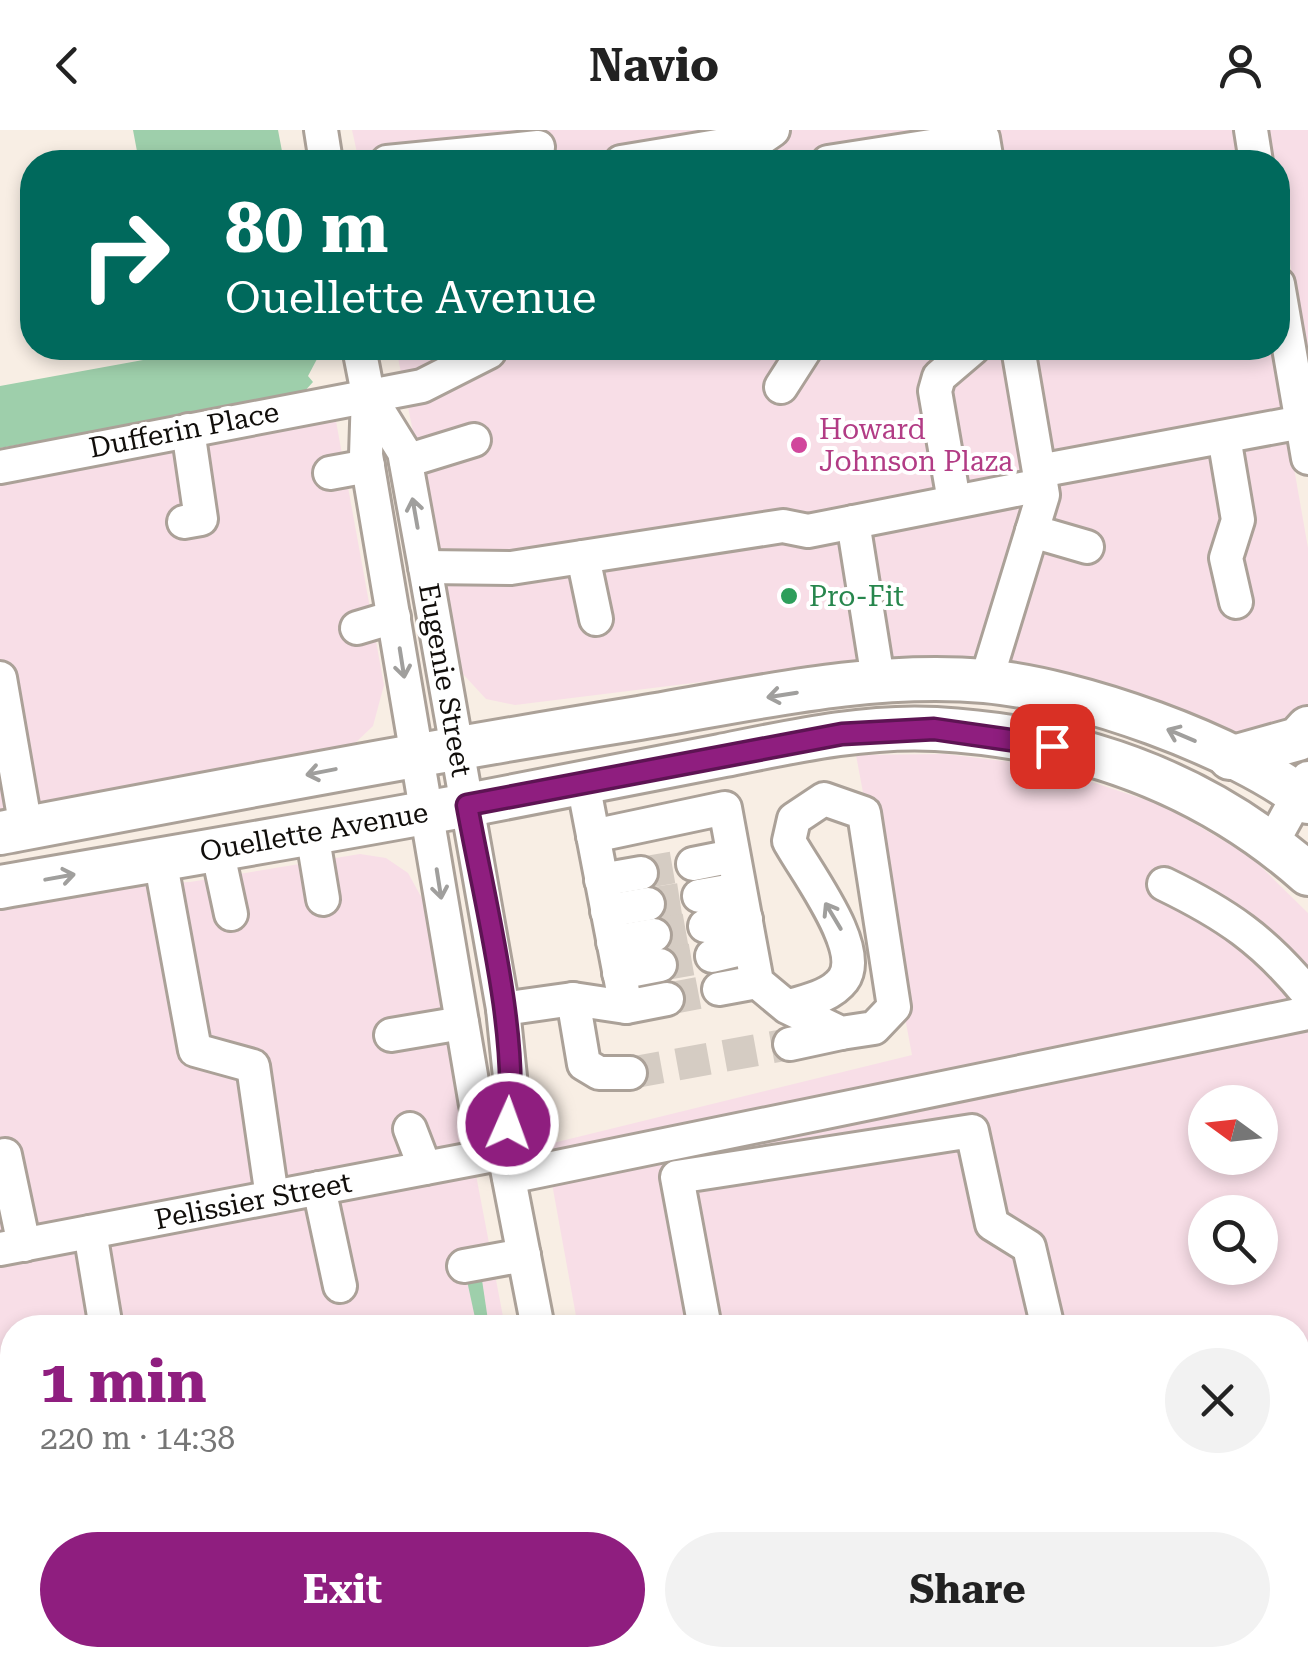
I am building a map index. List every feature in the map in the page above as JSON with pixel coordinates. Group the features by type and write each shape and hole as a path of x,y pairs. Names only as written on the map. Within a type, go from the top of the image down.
{"main road":[{"name":"Ouellette Avenue","path":"13,830 437,750 878,679 986,681 1064,695 1139,718 1305,792"},
{"path":"1230,758 1298,739 1308,728"},
{"name":"Ouellette Avenue","path":"0,887 447,809 842,734 934,729 1022,738 1112,760 1191,790 1272,842 1308,874"}],"street":[{"path":"694,150 760,139 773,130"},
{"path":"952,150 984,143"},
{"path":"500,150 538,146"},
{"path":"1290,353 1308,458"},
{"name":"Eugenie Street","path":"361,360 368,394 368,466 394,617 437,750"},
{"name":"Dufferin Place","path":"0,467 422,386 473,360"},
{"path":"781,387 798,360"},
{"path":"954,502 935,391 939,378 959,360"},
{"path":"986,681 1042,495 1020,360"},
{"name":"Eugenie Street","path":"368,394 406,461 424,566 462,1022 476,1105 507,1165"},
{"path":"424,566 512,568 784,526 808,531 954,502 1040,478 1302,422"},
{"path":"184,522 201,519 188,430"},
{"path":"1224,437 1238,520 1226,558 1236,602"},
{"path":"406,461 474,440"},
{"path":"330,473 368,466"},
{"path":"852,522 878,679"},
{"path":"1032,530 1086,547"},
{"path":"583,556 596,618"},
{"path":"356,628 394,617"},
{"path":"0,678 13,830"},
{"path":"715,757 756,982 787,1007 841,1033"},
{"path":"583,783 626,1006"},
{"path":"1272,842 1305,792"},
{"path":"787,1007 824,994 846,974 850,964 844,936 789,841 794,819 824,799 864,814 894,1007 874,1028 790,1044"},
{"path":"593,836 725,808"},
{"name":"Eugenie Street","path":"447,809 503,1009 512,1096 507,1165 536,1315"},
{"path":"312,833 323,899"},
{"path":"217,849 231,914"},
{"path":"702,911 733,856"},
{"path":"160,859 194,1050 253,1066 272,1198"},
{"path":"1164,884 1225,914 1275,954 1308,994"},
{"path":"702,911 745,918"},
{"path":"702,911 745,918"},
{"path":"610,926 651,919 610,926"},
{"path":"846,974 890,979"},
{"path":"718,990 756,982"},
{"path":"573,999 584,1064 610,1075 630,1073"},
{"path":"503,1009 573,999 626,1006 667,999"},
{"name":"Pelissier Street","path":"9,1247 425,1168 507,1165 1308,1012"},
{"path":"390,1035 462,1022"},
{"path":"410,1129 425,1168"},
{"path":"703,1315 677,1177 972,1131 992,1224 1029,1247 1045,1315"},
{"path":"5,1155 9,1247"},
{"path":"320,1188 340,1286"},
{"path":"90,1232 104,1315"},
{"path":"464,1266 524,1255"}],"shaded area":[{"path":"352,130 1234,130 1238,150 356,150"},
{"path":"1267,130 1308,130 1308,370 1290,263 1290,150 1270,150"},
{"path":"398,360 1275,360 1308,548 1308,711 1267,740 815,668 515,705 486,699 462,673"},
{"path":"330,388 384,685 373,726 352,746 0,816 0,448"},
{"path":"945,754 1044,766 1164,806 1250,856 1308,913 1308,1315 576,1315 545,1145 912,1055 856,755"},
{"path":"360,854 386,858 408,873 424,902 503,1315 0,1315 0,906 107,886 190,882"}],"green space":[{"path":"133,130 278,130 282,150 137,150"},
{"path":"143,360 316,360 308,376 313,382 303,393 0,448 0,386"},
{"path":"466,1276 482,1280 487,1315 474,1315"}],"tunnel":[{"path":"641,873 693,864"},
{"path":"648,904 699,896"},
{"path":"654,935 705,926"},
{"path":"660,965 712,956"},
{"path":"667,999 719,989"},
{"path":"630,1073 790,1044"}],"place":[{"name":"Howard Johnson Plaza","path":"799,445"},
{"name":"Pro-Fit","path":"789,596"}],"route":[{"path":"508,1124 512,1096 503,1009 467,805 842,734 934,729 1022,738 1052,746"}]}
